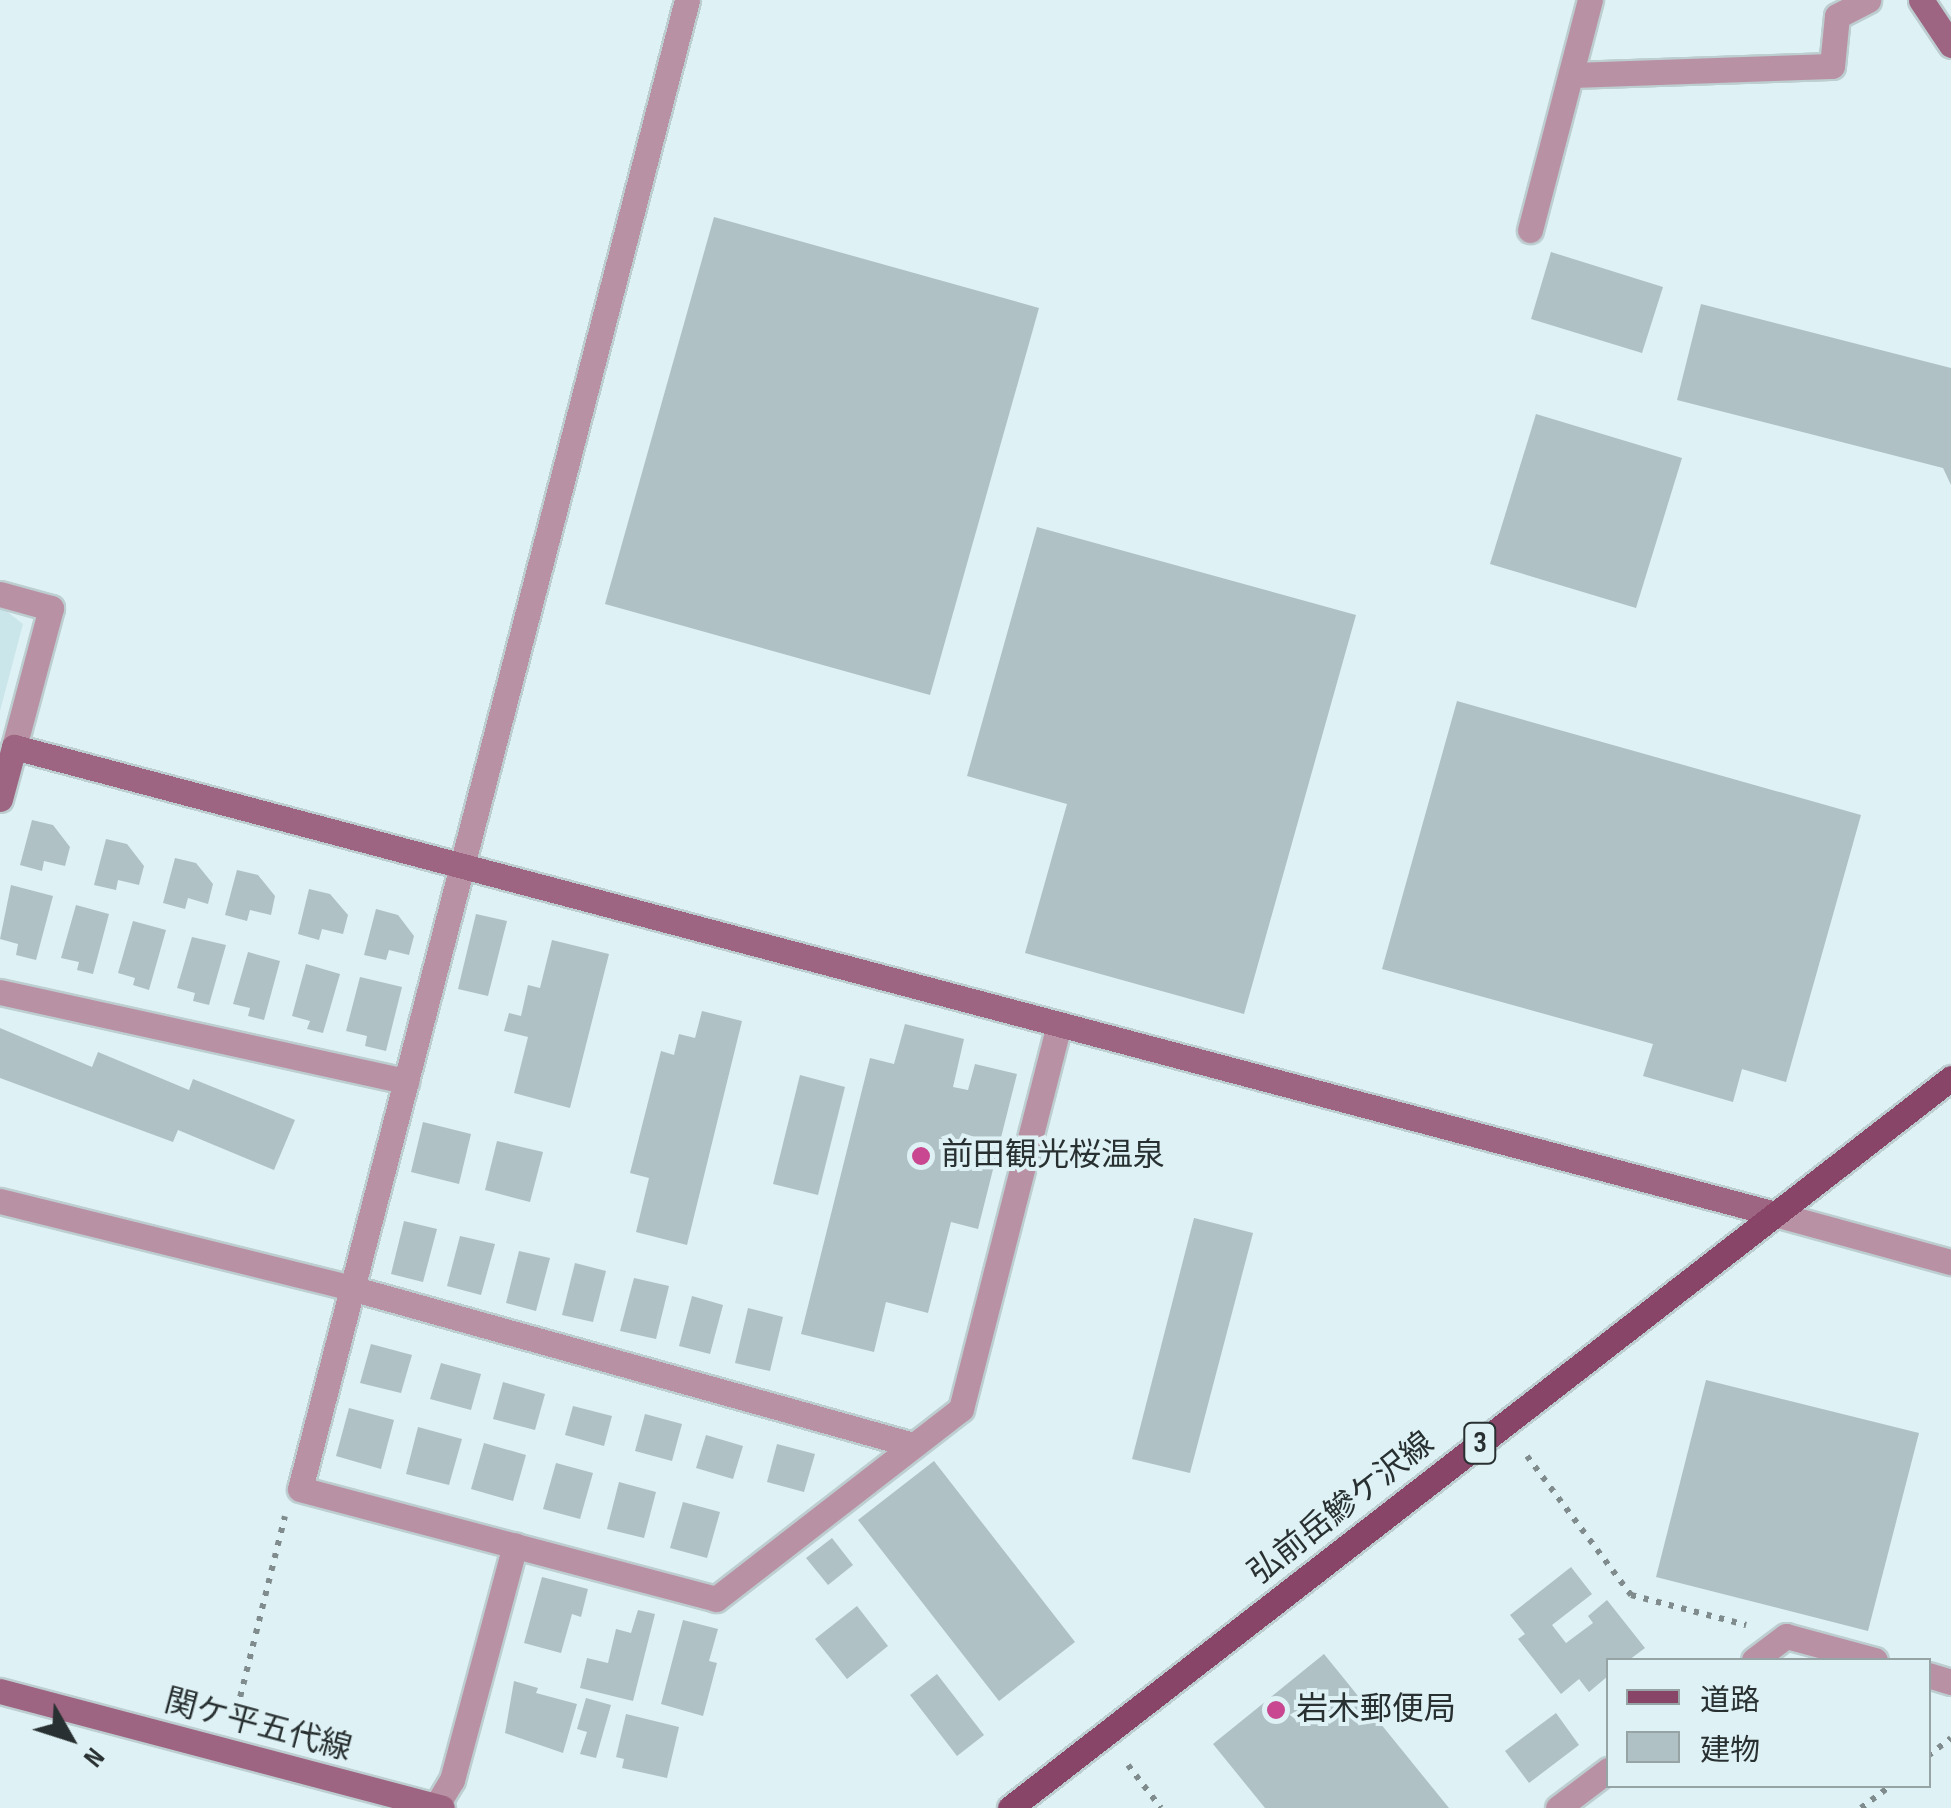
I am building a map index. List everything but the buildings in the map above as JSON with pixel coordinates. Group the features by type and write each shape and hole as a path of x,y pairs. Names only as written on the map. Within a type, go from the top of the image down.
{"main road":[{"name":"弘前岳鰺ケ沢線","path":"1010,1808 1951,1078"}],"street":[{"path":"686,0 300,1489 716,1598 961,1408 1060,1024"},
{"path":"1530,230 1590,0"},
{"path":"1571,75 1832,66 1836,16 1868,0"},
{"path":"1920,0 1951,45"},
{"path":"0,594 51,608 0,800"},
{"path":"14,747 1951,1262"},
{"path":"0,992 406,1081"},
{"path":"0,1201 351,1288 913,1446"},
{"path":"438,1808 452,1780 515,1544"},
{"path":"1757,1658 1786,1636 1868,1658"},
{"name":"関ケ平五代線","path":"0,1691 438,1808"},
{"path":"1558,1808 1606,1772"}],"path":[{"path":"1527,1456 1631,1594 1786,1636"},
{"path":"234,1722 287,1508 300,1489"},
{"path":"1931,1754 1951,1738"},
{"path":"1128,1766 1161,1808"},
{"path":"1862,1808 1887,1788"}],"shaded area":[{"path":"0,606 23,624 0,711"}],"place":[{"name":"前田観光桜温泉","path":"921,1156"},
{"name":"岩木郵便局","path":"1276,1710"}]}
